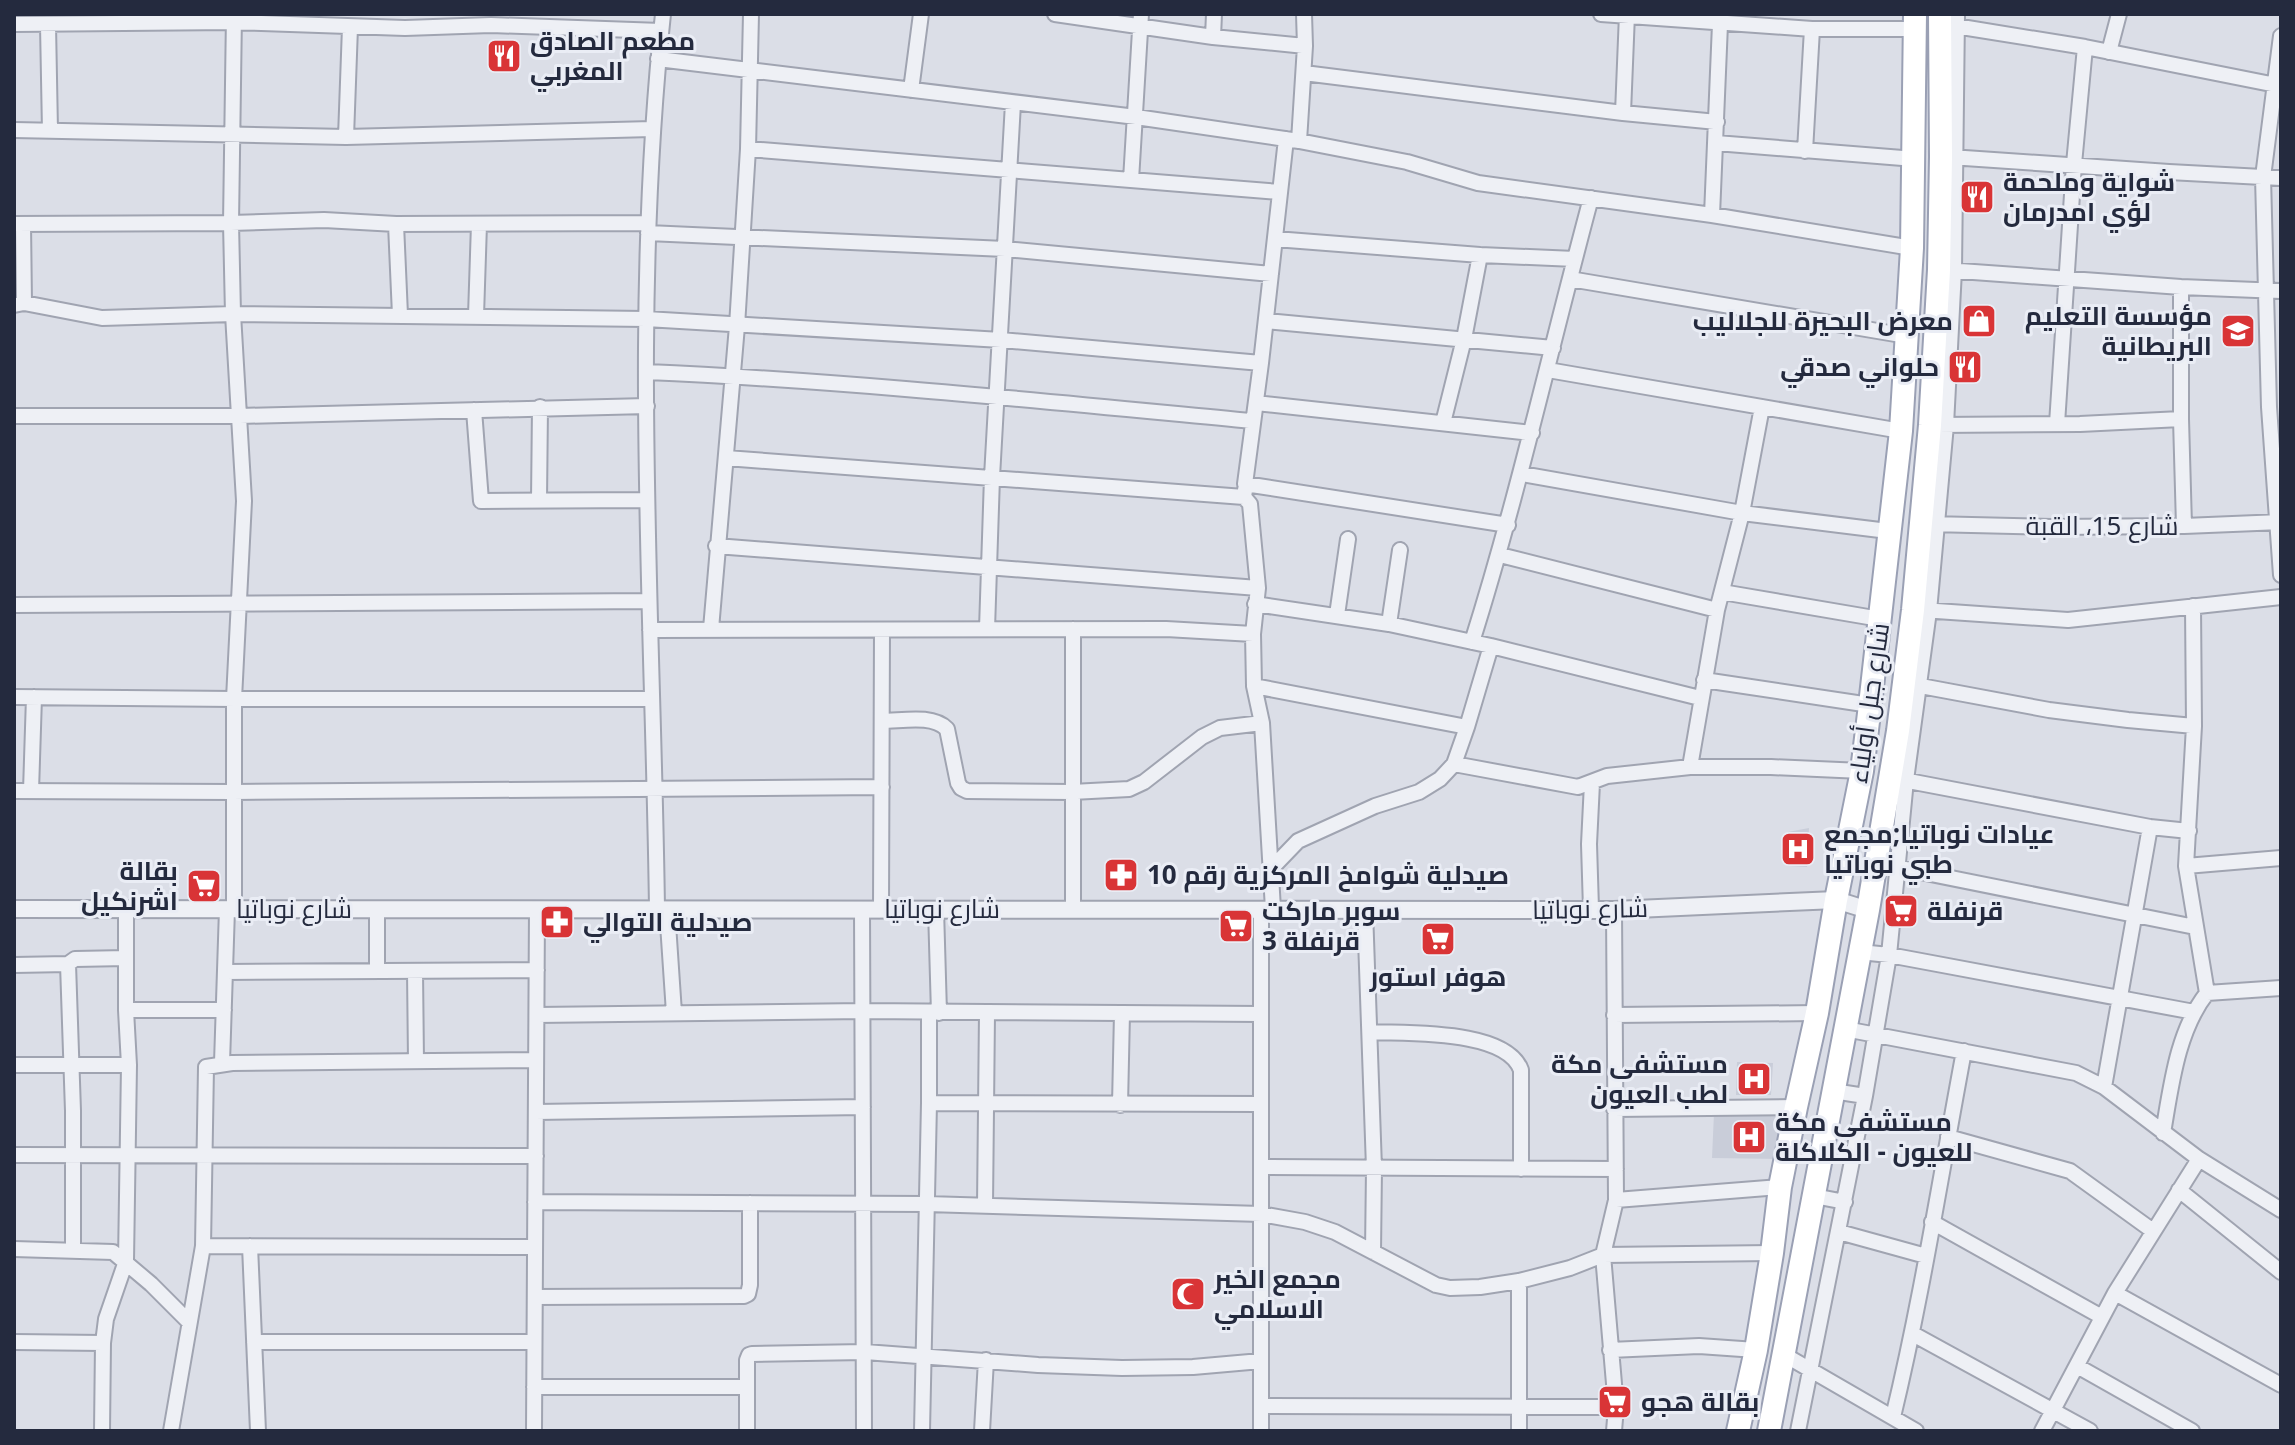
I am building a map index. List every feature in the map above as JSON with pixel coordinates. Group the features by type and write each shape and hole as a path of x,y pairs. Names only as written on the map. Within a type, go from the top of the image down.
{"main road":[{"name":"شارع جبل أولياء","path":"1769,1431 1868,910 1887,865 1912,684 1938,425 1946,270 1949,19"},
{"name":"شارع جبل أولياء","path":"1738,1431 1756,1350 1780,1187 1817,1013 1862,771 1901,431 1912,248 1915,22"}],"street":[{"path":"663,14 652,129 648,228 647,500 662,909 674,1013"},
{"path":"711,629 743,236 751,14"},
{"path":"911,90 921,14"},
{"path":"1055,14 1140,20 1213,37 1305,46"},
{"path":"1213,37 1214,14"},
{"path":"1261,1431 1261,1014 1271,869 1262,723 1254,686 1253,634 1258,588 1250,504 1244,482 1280,192 1304,73 1304,14"},
{"path":"1601,14 1812,29 1915,22"},
{"path":"2109,52 2119,14"},
{"path":"1623,113 1627,15"},
{"path":"14,24 234,18 325,20 350,27 406,21 491,19 569,20 661,31"},
{"path":"222,1063 244,501 231,223 234,18"},
{"path":"1949,19 2278,86"},
{"path":"1131,180 1140,20"},
{"path":"1712,215 1720,24"},
{"path":"48,25 50,131"},
{"path":"346,137 350,27"},
{"path":"1805,151 1812,29"},
{"path":"2281,36 2278,86 2263,177 2265,291 2275,407 2281,575"},
{"path":"2057,424 2085,47"},
{"path":"658,59 1136,117 1292,140 1407,162 1478,183 1712,215 1912,248"},
{"path":"1304,73 1717,122"},
{"path":"987,629 992,477 1013,103"},
{"path":"14,130 346,137 652,129"},
{"path":"1716,143 1915,159"},
{"path":"748,149 1280,192"},
{"path":"1949,157 2281,178"},
{"path":"1472,642 1522,474 1591,198"},
{"path":"1261,363 1001,340 646,319 233,314 102,318 19,304 18,224 324,220 648,228 743,236 1005,249 1271,274"},
{"path":"396,224 400,315"},
{"path":"476,316 479,224"},
{"path":"1275,239 1575,259"},
{"path":"1443,423 1464,339 1480,255"},
{"path":"1946,270 2281,291"},
{"path":"1570,279 1907,336"},
{"path":"2181,287 2184,526"},
{"path":"1266,321 1553,348"},
{"path":"1548,370 1901,431"},
{"path":"647,372 997,397 1252,421"},
{"path":"1256,403 1532,433"},
{"path":"14,416 240,416 647,406"},
{"path":"539,500 540,407"},
{"path":"1690,767 1717,610 1742,513 1762,407"},
{"path":"474,410 481,501 647,500"},
{"path":"1938,425 2181,419"},
{"path":"726,458 1245,491 1508,525"},
{"path":"1522,474 1742,513 1888,531"},
{"name":"شارع 15، القبة","path":"1930,524 2052,527 2279,522"},
{"path":"1337,615 1348,539"},
{"path":"716,546 1258,588"},
{"path":"1389,624 1400,550"},
{"path":"1500,555 1717,610"},
{"path":"1722,592 1880,619"},
{"path":"1921,610 2068,620 2281,597"},
{"path":"14,605 649,601"},
{"path":"1255,604 1389,624 1700,698"},
{"path":"2163,1133 2172,1083 2194,1012 2207,993 2186,866 2194,726 2193,606"},
{"path":"1073,629 1073,909"},
{"path":"650,630 1166,629 1253,634"},
{"path":"881,909 882,630"},
{"path":"1271,869 1298,841 1375,806 1419,792 1440,779 1454,764 1491,646"},
{"path":"1704,680 1870,705"},
{"path":"1912,684 2049,710 2194,726"},
{"path":"1254,686 1467,727"},
{"path":"14,697 652,699"},
{"path":"31,791 34,697"},
{"path":"882,721 940,722 947,729 958,783 967,791 1072,792 1129,789 1144,782 1202,737 1220,728 1262,723"},
{"path":"1454,764 1571,787 1584,786 1607,776 1690,767 1862,771"},
{"path":"1898,779 2150,827 2189,831"},
{"path":"1591,909 1592,783"},
{"path":"14,791 882,787"},
{"path":"2104,1087 2150,827"},
{"path":"2186,866 2281,858"},
{"path":"1798,1431 1845,1202 1889,955 1887,865 2195,927"},
{"name":"شارع نوباتيا","path":"14,909 1614,910 1836,900 1868,910"},
{"path":"102,1431 103,1343 108,1308 126,1261 129,1065 126,909"},
{"path":"377,909 377,971"},
{"path":"534,1431 537,909"},
{"path":"862,909 864,1431"},
{"path":"922,1431 936,909"},
{"path":"1365,910 1371,1032 1373,1252"},
{"path":"1614,910 1616,1200 1603,1255 1616,1407 1614,1431"},
{"path":"1860,952 2194,1012"},
{"path":"14,965 126,958"},
{"path":"68,964 73,1250"},
{"path":"225,972 537,970"},
{"path":"415,971 416,1061"},
{"path":"2207,993 2281,988"},
{"path":"126,1010 224,1010"},
{"path":"537,1015 864,1011 1261,1014"},
{"path":"985,1206 987,1013"},
{"path":"1120,1105 1122,1013"},
{"path":"1614,1015 1817,1013"},
{"path":"1845,1029 2076,1073 2104,1087 2199,1159 2281,1210"},
{"path":"1371,1032 1461,1037 1501,1049 1515,1060 1521,1070 1521,1169"},
{"path":"1893,1417 1913,1334 1964,1051"},
{"path":"171,1431 203,1246 205,1070 209,1065 536,1060"},
{"path":"14,1065 129,1065"},
{"path":"1833,1091 1865,1096"},
{"path":"929,1103 1261,1104"},
{"path":"536,1112 863,1107"},
{"path":"1614,1109 1796,1107"},
{"path":"1948,1137 2070,1171 2153,1231"},
{"path":"14,1155 536,1156"},
{"path":"2042,1431 2115,1293 2199,1159"},
{"path":"1261,1167 1616,1169"},
{"path":"1616,1200 1780,1187"},
{"path":"2179,1190 2281,1272"},
{"path":"1814,1196 1845,1202"},
{"path":"535,1202 927,1204 1261,1214 1305,1222 1335,1232 1436,1285 1450,1288 1519,1281 1570,1268 1603,1255 1772,1253"},
{"path":"535,1297 744,1296 748,1294 750,1285 750,1203"},
{"path":"1932,1222 2102,1317"},
{"path":"1839,1232 1926,1256"},
{"path":"203,1246 535,1247"},
{"path":"250,1246 258,1431"},
{"path":"14,1249 113,1252 189,1322"},
{"path":"1803,1257 1833,1262"},
{"path":"1519,1281 1519,1431"},
{"path":"2115,1293 2281,1385"},
{"path":"1913,1334 2090,1431"},
{"path":"14,1342 103,1343"},
{"path":"254,1342 534,1342"},
{"path":"1610,1350 1699,1346 1756,1350"},
{"path":"747,1431 747,1360 752,1354 865,1352 1122,1368 1193,1367 1261,1361"},
{"path":"1783,1354 1916,1431"},
{"path":"982,1431 986,1360"},
{"path":"2077,1366 2192,1431"},
{"path":"534,1387 747,1387"},
{"path":"1261,1406 1616,1407"}],"shaded area":[{"name":"عيادات نوباتيا;مجمع طبي نوباتيا","path":"1809,828 1807,867 1790,866 1788,832"},
{"name":"مستشفى مكة لطب العيون","path":"1737,1062 1773,1063 1771,1095 1736,1095"},
{"name":"مستشفى مكة للعيون - الكلاكلة","path":"1714,1113 1791,1115 1781,1159 1712,1158"}],"place":[{"name":"مطعم الصادق المغربي","path":"504,56"},
{"name":"شواية وملحمة لؤي امدرمان","path":"1977,197"},
{"name":"معرض البحيرة للجلاليب","path":"1979,321"},
{"name":"مؤسسة التعليم البريطانية","path":"2238,331"},
{"name":"حلواني صدقي","path":"1965,367"},
{"name":"عيادات نوباتيا;مجمع طبي نوباتيا","path":"1798,849"},
{"name":"صيدلية شوامخ المركزية رقم 10","path":"1121,875"},
{"name":"بقالة اشرنكيل","path":"204,886"},
{"name":"قرنفلة","path":"1901,911"},
{"name":"صيدلية التوالي","path":"557,922"},
{"name":"سوبر ماركت قرنفلة 3","path":"1236,926"},
{"name":"هوفر استور","path":"1438,939"},
{"name":"مستشفى مكة لطب العيون","path":"1754,1079"},
{"name":"مستشفى مكة للعيون - الكلاكلة","path":"1749,1137"},
{"name":"مجمع الخير الاسلامي","path":"1188,1294"},
{"name":"بقالة هجو","path":"1615,1402"}]}
